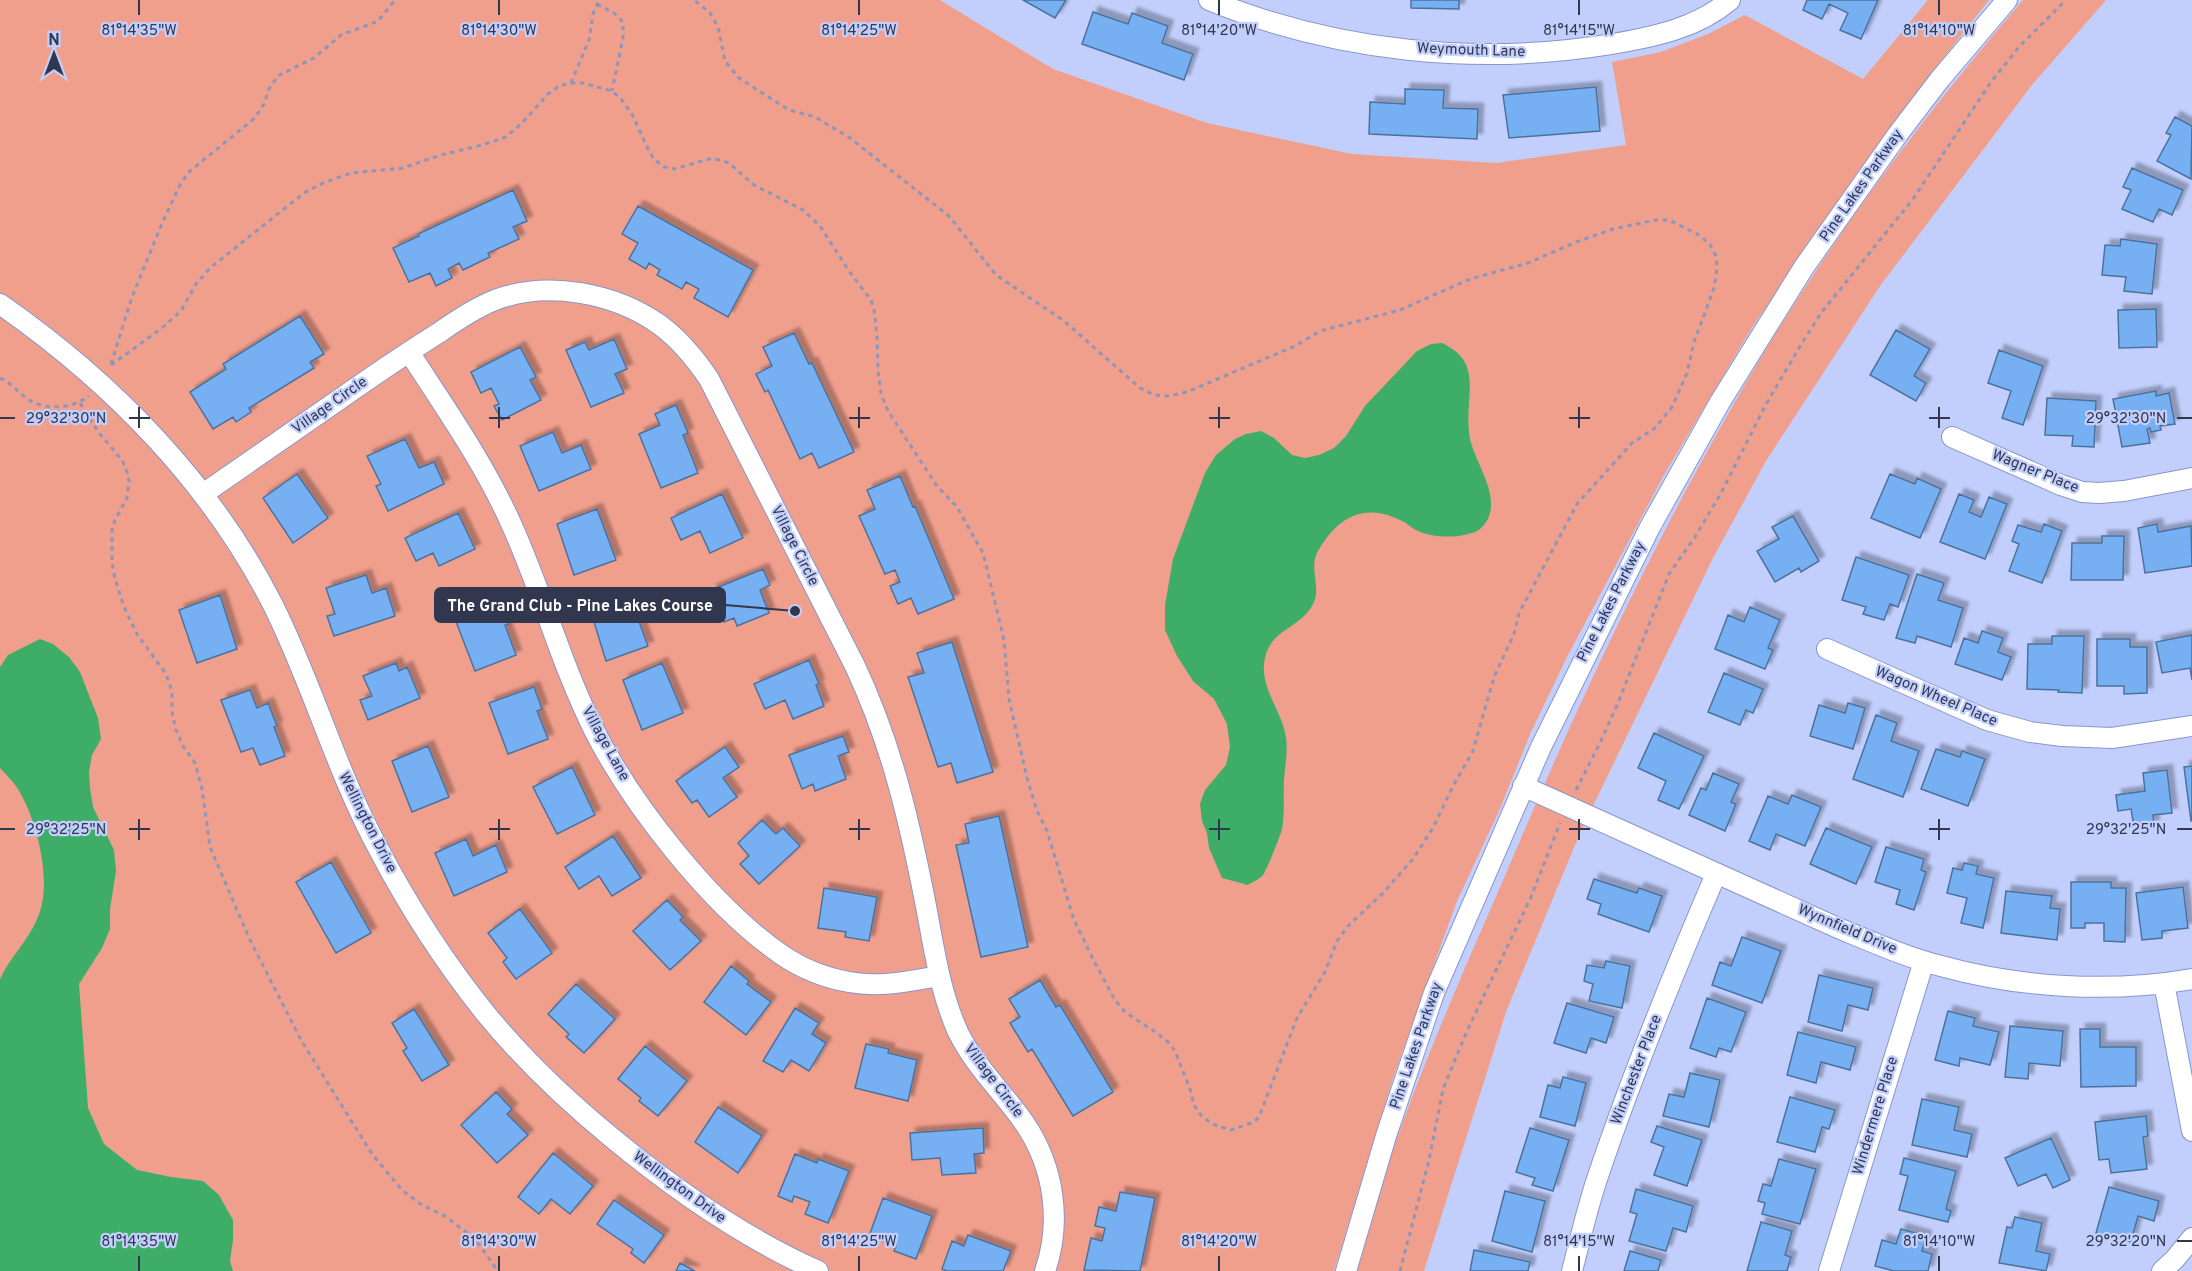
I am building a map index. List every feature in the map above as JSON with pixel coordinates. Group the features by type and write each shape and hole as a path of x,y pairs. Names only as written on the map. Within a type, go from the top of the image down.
{"street":[{"name":"Weymouth Lane","path":"1209,0 1277,24 1367,45 1458,52 1529,53 1590,48 1659,34 1705,18 1730,0"},
{"name":"Pine Lakes Parkway","path":"1346,1271 1386,1136 1434,993 1523,786 1571,684 1650,527 1743,363 1804,267 1898,134 1940,79 2007,0"},
{"name":"Village Circle","path":"203,494 409,352 482,306 514,295 548,291 581,294 631,309 660,325 690,352 709,379 855,666 874,708 909,820 939,976 955,1023 976,1063 1024,1123 1043,1160 1051,1187 1054,1212 1052,1247 1045,1271"},
{"name":"Wellington Drive","path":"0,304 100,382 153,435 203,494 241,549 274,608 342,776 379,852 429,933 486,1014 570,1102 644,1164 725,1222 772,1249 818,1271"},
{"name":"Village Lane","path":"409,352 464,436 508,516 528,562 566,667 601,742 634,794 678,854 719,899 760,937 782,955 810,970 837,980 861,984 892,983 939,976"},
{"name":"Wagner Place","path":"1952,437 2082,492 2124,491 2192,478"},
{"name":"Wagon Wheel Place","path":"1827,649 1981,717 2030,732 2112,738 2192,726"},
{"name":"Wynnfield Drive","path":"1523,786 1862,938 1924,961 1990,977 2052,984 2122,987 2192,979"},
{"name":"Winchester Place","path":"1572,1271 1597,1180 1636,1072 1716,874"},
{"name":"Windermere Place","path":"1829,1271 1924,961"},
{"path":"2164,983 2192,1131"},
{"path":"2162,1271 2175,1260 2192,1238"}],"path":[{"path":"0,378 9,382 24,397 41,404 61,406 80,403 93,393 111,365 132,297 181,183 190,171 255,118 278,76 314,58 340,35 378,21 395,0"},
{"path":"111,365 162,328 181,311 196,284 210,268 304,193 351,173 403,168 441,154 506,137 548,94 559,86 571,83 583,82 612,91 621,99 632,114 648,149 664,167 674,169 709,159 720,160 729,164 754,185 803,210 820,226 871,300 877,337 881,394 888,411 937,486 957,507 983,553 1004,640 1009,699 1027,778 1037,811 1047,831 1074,920 1115,1000 1125,1012 1157,1033 1175,1051 1194,1105 1200,1114 1222,1128 1231,1130 1254,1122 1297,1018 1325,972 1337,941 1348,926 1413,859 1433,828 1473,751 1494,677 1514,634 1519,613 1576,504 1632,443 1655,428 1672,407 1687,373 1694,342 1714,288 1716,256 1701,236 1669,220 1656,220 1613,229 1528,263 1470,279 1400,310 1320,331 1295,346 1187,392 1168,396 1154,395 1140,388 1121,373 1064,321 996,275 949,216 850,138 815,117 789,110 739,78 725,61 718,27 710,14 694,0"},
{"path":"1573,795 1618,704 1669,574 1695,537 1721,493 1799,348 1821,313 1913,199 1997,74 2019,47 2066,0"},
{"path":"571,83 589,40 598,2 622,22 623,38 612,91"},
{"path":"80,403 99,433 122,460 127,472 129,481 127,498 112,530 114,579 137,634 166,674 172,693 172,712 176,730 195,763 202,789 210,847 250,940 301,1040 372,1154 402,1190 422,1205 445,1216 475,1239 498,1271"},
{"path":"1400,1271 1429,1161 1443,1089 1467,1031 1531,897 1563,817"}],"shaded area":[{"path":"0,0 940,0 1053,69 1207,123 1352,154 1496,163 1626,145 1612,62 1661,52 1708,34 1745,15 1863,79 1928,0 1989,0 1908,103 1860,169 1751,329 1664,475 1568,655 1531,732 1499,811 1457,901 1394,1075 1334,1271 0,1271"},
{"path":"2023,0 2106,0 2032,85 1880,286 1766,461 1713,558 1580,833 1506,1012 1424,1271 1357,1271 1385,1173 1444,1017 1563,742 1648,563 1743,388 1839,236 1947,92"},
{"path":"1442,343 1459,354 1467,367 1470,383 1469,435 1490,494 1489,515 1484,525 1475,532 1446,537 1421,532 1387,515 1363,513 1343,522 1325,539 1315,557 1316,591 1313,604 1300,620 1271,644 1266,653 1264,665 1266,684 1281,720 1287,743 1281,833 1260,878 1248,885 1222,878 1209,848 1200,804 1205,790 1226,765 1230,747 1227,724 1214,699 1193,681 1177,656 1165,630 1165,605 1173,559 1205,473 1216,455 1235,439 1261,431 1274,438 1292,455 1305,458 1334,448 1346,436 1365,406 1417,351 1431,344"},
{"path":"40,639 53,644 69,657 80,672 98,718 101,739 92,755 89,772 90,788 93,807 114,850 116,871 110,909 110,929 102,948 79,984 88,1108 104,1144 137,1170 203,1181 219,1195 233,1220 230,1261 233,1271 0,1271 0,979 38,917 44,887 41,852 31,817 18,789 0,768 0,667 8,655"}],"building":[{"path":"1023,0 1066,0 1055,18"},
{"path":"1411,0 1459,0 1459,9 1411,8"},
{"path":"1807,0 1878,0 1861,39 1840,30 1848,13 1829,4 1822,19 1803,10"},
{"path":"1093,12 1128,24 1132,13 1168,26 1162,43 1193,54 1184,80 1082,44"},
{"path":"1596,87 1600,131 1509,138 1503,95"},
{"path":"1405,89 1444,90 1443,108 1478,109 1477,139 1369,134 1370,102 1405,104"},
{"path":"2175,117 2192,126 2191,179 2157,161 2171,135 2166,133"},
{"path":"2132,168 2183,190 2172,215 2159,209 2153,222 2122,209 2131,190 2123,187"},
{"path":"513,190 527,221 513,227 519,239 488,253 490,257 463,270 459,263 448,269 452,278 436,286 430,273 409,282 393,248"},
{"path":"638,206 753,270 728,317 694,298 699,289 686,282 682,289 657,275 660,270 649,263 646,269 629,259 638,243 622,234"},
{"path":"2121,239 2157,244 2152,294 2124,291 2126,277 2102,275 2105,245 2120,246"},
{"path":"2156,309 2157,347 2119,348 2118,310"},
{"path":"300,316 324,354 310,362 314,368 249,408 251,412 236,422 233,417 213,429 190,392 226,369 223,364"},
{"path":"1896,330 1930,349 1914,376 1926,383 1916,401 1870,375"},
{"path":"794,333 809,364 812,363 854,452 819,468 812,453 800,459 768,390 765,392 756,374 772,366 763,347"},
{"path":"614,339 627,369 615,374 624,393 591,407 566,350 585,342 589,350"},
{"path":"520,347 536,377 530,380 541,400 502,420 494,406 499,404 491,388 481,393 471,372"},
{"path":"1999,350 2043,366 2023,425 2002,418 2011,391 1988,383"},
{"path":"2156,391 2156,396 2169,393 2175,424 2160,426 2161,430 2151,432 2150,428 2147,429 2150,443 2122,447 2113,399"},
{"path":"2047,398 2096,401 2094,447 2072,446 2073,436 2045,435"},
{"path":"676,405 688,433 683,435 698,473 661,488 639,434 660,425 655,414"},
{"path":"553,432 562,453 581,445 591,469 539,491 520,446"},
{"path":"405,439 419,468 434,462 444,484 388,511 376,486 381,484 367,456"},
{"path":"297,474 328,518 293,543 263,498"},
{"path":"1890,474 1915,484 1917,478 1941,489 1920,538 1871,518"},
{"path":"900,476 954,599 918,614 911,598 898,604 890,586 900,582 895,570 885,574 859,516 875,509 867,490"},
{"path":"722,494 743,538 710,553 700,531 681,540 671,518"},
{"path":"1959,494 1974,500 1969,512 1981,517 1989,497 2007,504 1985,559 1940,542"},
{"path":"597,509 616,560 574,575 557,524"},
{"path":"458,513 475,549 439,566 433,553 416,561 405,538"},
{"path":"1793,516 1819,561 1801,572 1799,568 1775,582 1757,551 1779,539 1772,527"},
{"path":"2044,524 2062,531 2042,583 2009,571 2019,544 2012,541 2018,525 2041,532"},
{"path":"2157,524 2158,532 2191,526 2192,566 2145,573 2138,528"},
{"path":"2102,536 2124,536 2123,580 2071,580 2072,543 2102,543"},
{"path":"1856,557 1909,575 1898,607 1890,604 1884,620 1863,614 1866,607 1842,600"},
{"path":"763,569 770,585 760,590 769,613 737,626 734,618 724,622 711,590"},
{"path":"1917,574 1944,583 1938,600 1963,608 1951,647 1917,636 1915,643 1896,638"},
{"path":"366,575 372,593 386,588 395,616 334,636 327,616 335,614 326,588"},
{"path":"220,595 237,649 197,663 179,610"},
{"path":"629,595 648,646 606,661 590,609"},
{"path":"501,602 509,624 505,625 516,655 475,671 455,619"},
{"path":"1750,607 1780,620 1768,648 1773,650 1765,669 1715,649 1728,615 1744,622"},
{"path":"1982,631 2003,638 1998,652 2011,657 2002,680 1955,664 1964,638 1978,643"},
{"path":"2192,635 2192,680 2190,668 2162,673 2156,642"},
{"path":"2052,636 2084,636 2082,693 2027,689 2028,644 2052,644"},
{"path":"2097,639 2130,639 2130,647 2147,647 2147,693 2124,694 2124,686 2097,686"},
{"path":"952,642 993,772 957,783 951,763 938,767 908,677 924,673 917,653"},
{"path":"809,660 819,684 816,685 824,706 793,719 785,700 765,709 754,684"},
{"path":"396,663 399,671 407,667 420,698 368,720 360,700 372,696 363,676"},
{"path":"662,663 683,713 642,730 623,680"},
{"path":"1724,673 1763,689 1753,713 1746,710 1740,725 1708,712"},
{"path":"534,687 542,709 537,711 548,739 508,754 489,703"},
{"path":"250,690 257,708 268,703 285,756 260,765 253,748 241,752 221,700"},
{"path":"1848,703 1865,708 1853,749 1810,736 1819,705 1845,713"},
{"path":"1876,715 1897,723 1891,741 1919,751 1903,797 1853,779"},
{"path":"1654,733 1704,756 1679,809 1658,800 1666,781 1638,768"},
{"path":"843,736 849,752 838,756 846,779 815,791 813,784 802,789 789,755"},
{"path":"428,746 449,797 412,812 392,761"},
{"path":"725,747 739,767 723,778 737,797 709,817 697,800 692,803 676,781"},
{"path":"1936,749 1960,757 1962,751 1985,759 1968,806 1921,789"},
{"path":"2192,766 2192,821 2191,821 2184,767"},
{"path":"572,767 595,815 557,834 533,787"},
{"path":"2167,770 2172,813 2153,815 2154,825 2134,827 2131,809 2118,811 2116,795 2145,791 2143,773"},
{"path":"1713,773 1739,784 1731,802 1736,804 1725,831 1689,815 1701,788 1706,790"},
{"path":"1792,795 1821,807 1805,846 1776,834 1770,850 1749,841 1768,796 1788,804"},
{"path":"999,816 1028,947 981,957 956,845 969,843 965,824"},
{"path":"762,820 776,834 783,828 800,846 759,884 740,864 749,856 738,843"},
{"path":"1826,828 1872,847 1856,884 1810,864"},
{"path":"613,836 641,878 612,896 599,876 579,889 565,867"},
{"path":"466,839 473,856 496,845 507,872 454,896 435,853"},
{"path":"1886,847 1924,859 1921,870 1926,872 1914,910 1896,904 1900,890 1875,882"},
{"path":"331,862 371,933 336,953 296,882"},
{"path":"1964,863 1978,866 1976,874 1994,878 1983,928 1961,923 1967,898 1947,893 1953,868 1962,870"},
{"path":"1594,879 1637,893 1639,888 1662,896 1649,932 1598,914 1601,904 1587,899"},
{"path":"2071,882 2111,882 2111,888 2126,888 2125,942 2104,941 2104,923 2085,923 2085,928 2071,928"},
{"path":"2183,887 2188,928 2162,931 2162,938 2142,940 2136,893"},
{"path":"824,888 877,897 869,941 845,937 846,932 818,928"},
{"path":"2006,891 2052,896 2050,908 2060,909 2057,940 2001,933"},
{"path":"667,900 683,917 680,920 701,941 670,970 633,931"},
{"path":"520,909 552,953 516,979 503,962 507,958 488,933"},
{"path":"1742,937 1781,951 1762,1003 1712,985 1720,962 1731,966"},
{"path":"1606,961 1630,966 1622,1008 1589,1001 1593,984 1584,981 1587,965 1604,968"},
{"path":"731,966 749,981 747,984 771,1002 746,1035 704,1002"},
{"path":"1819,975 1873,988 1868,1010 1848,1005 1842,1031 1808,1022"},
{"path":"1040,980 1056,1007 1060,1005 1113,1092 1073,1116 1032,1049 1028,1052 1010,1023 1020,1017 1009,999"},
{"path":"576,984 615,1019 584,1053 566,1037 569,1034 548,1014"},
{"path":"1707,998 1746,1012 1731,1052 1719,1048 1716,1057 1690,1048"},
{"path":"1567,1003 1614,1017 1606,1043 1591,1038 1586,1053 1554,1043"},
{"path":"795,1008 819,1023 812,1034 826,1043 809,1071 791,1060 783,1072 763,1061"},
{"path":"414,1009 449,1065 422,1081 403,1051 407,1048 392,1023"},
{"path":"1948,1011 1975,1018 1973,1026 1999,1032 1990,1065 1960,1058 1959,1066 1935,1060"},
{"path":"2010,1026 2063,1031 2060,1066 2029,1063 2028,1079 2005,1077"},
{"path":"2080,1029 2100,1029 2100,1047 2136,1047 2136,1086 2081,1087"},
{"path":"1798,1032 1856,1047 1850,1070 1821,1062 1816,1083 1787,1075"},
{"path":"866,1044 889,1049 888,1053 917,1060 908,1101 855,1088"},
{"path":"645,1046 687,1081 658,1116 639,1101 641,1098 618,1079"},
{"path":"1690,1073 1720,1080 1709,1127 1663,1116 1669,1094 1684,1097"},
{"path":"1563,1077 1586,1083 1575,1126 1540,1117 1548,1085 1560,1088"},
{"path":"496,1092 512,1109 507,1114 528,1135 497,1163 461,1125"},
{"path":"1790,1097 1835,1110 1829,1129 1822,1127 1815,1152 1777,1142"},
{"path":"1922,1099 1959,1107 1954,1130 1972,1134 1967,1157 1912,1145"},
{"path":"718,1107 762,1136 738,1173 695,1142"},
{"path":"2146,1116 2148,1136 2143,1137 2147,1169 2111,1173 2109,1159 2099,1160 2095,1122"},
{"path":"1657,1126 1702,1140 1687,1186 1654,1175 1664,1147 1651,1142"},
{"path":"983,1128 984,1153 974,1154 976,1173 942,1175 940,1158 912,1160 910,1133"},
{"path":"1530,1128 1569,1140 1553,1191 1532,1185 1535,1178 1516,1172"},
{"path":"2051,1138 2070,1180 2053,1188 2046,1174 2018,1186 2005,1158"},
{"path":"553,1153 593,1186 570,1214 551,1199 539,1214 518,1197"},
{"path":"795,1154 817,1163 818,1159 849,1171 828,1223 805,1214 810,1202 794,1196 792,1202 778,1196"},
{"path":"1904,1158 1956,1171 1946,1209 1951,1211 1948,1222 1899,1210 1908,1176 1900,1174"},
{"path":"1779,1159 1816,1169 1800,1224 1762,1214 1765,1203 1758,1201 1763,1184 1771,1186"},
{"path":"2109,1187 2159,1201 2154,1221 2138,1216 2131,1242 2096,1233"},
{"path":"1636,1189 1693,1206 1686,1232 1673,1228 1666,1251 1629,1241 1637,1214 1630,1212"},
{"path":"1505,1191 1545,1201 1532,1252 1492,1241"},
{"path":"1120,1192 1155,1198 1140,1271 1084,1270 1091,1238 1102,1241 1105,1228 1095,1226 1099,1207 1116,1211"},
{"path":"883,1198 932,1216 916,1259 894,1251 896,1246 869,1236"},
{"path":"614,1200 664,1235 644,1263 631,1253 633,1249 597,1224"},
{"path":"2015,1217 2042,1223 2036,1251 2050,1254 2046,1271 1999,1263 2007,1227 2012,1228"},
{"path":"1761,1222 1792,1231 1785,1255 1791,1257 1787,1271 1747,1271"},
{"path":"1901,1229 1926,1236 1922,1251 1932,1254 1928,1271 1894,1271 1875,1266 1882,1240 1896,1244"},
{"path":"968,1235 1011,1251 1003,1271 947,1271 942,1269 952,1241 964,1246"},
{"path":"1474,1250 1530,1262 1528,1271 1470,1271"},
{"path":"1630,1251 1661,1260 1658,1271 1624,1271"},
{"path":"680,1263 695,1271 676,1271"}],"place":[{"name":"The Grand Club - Pine Lakes Course","path":"795,611"}]}
